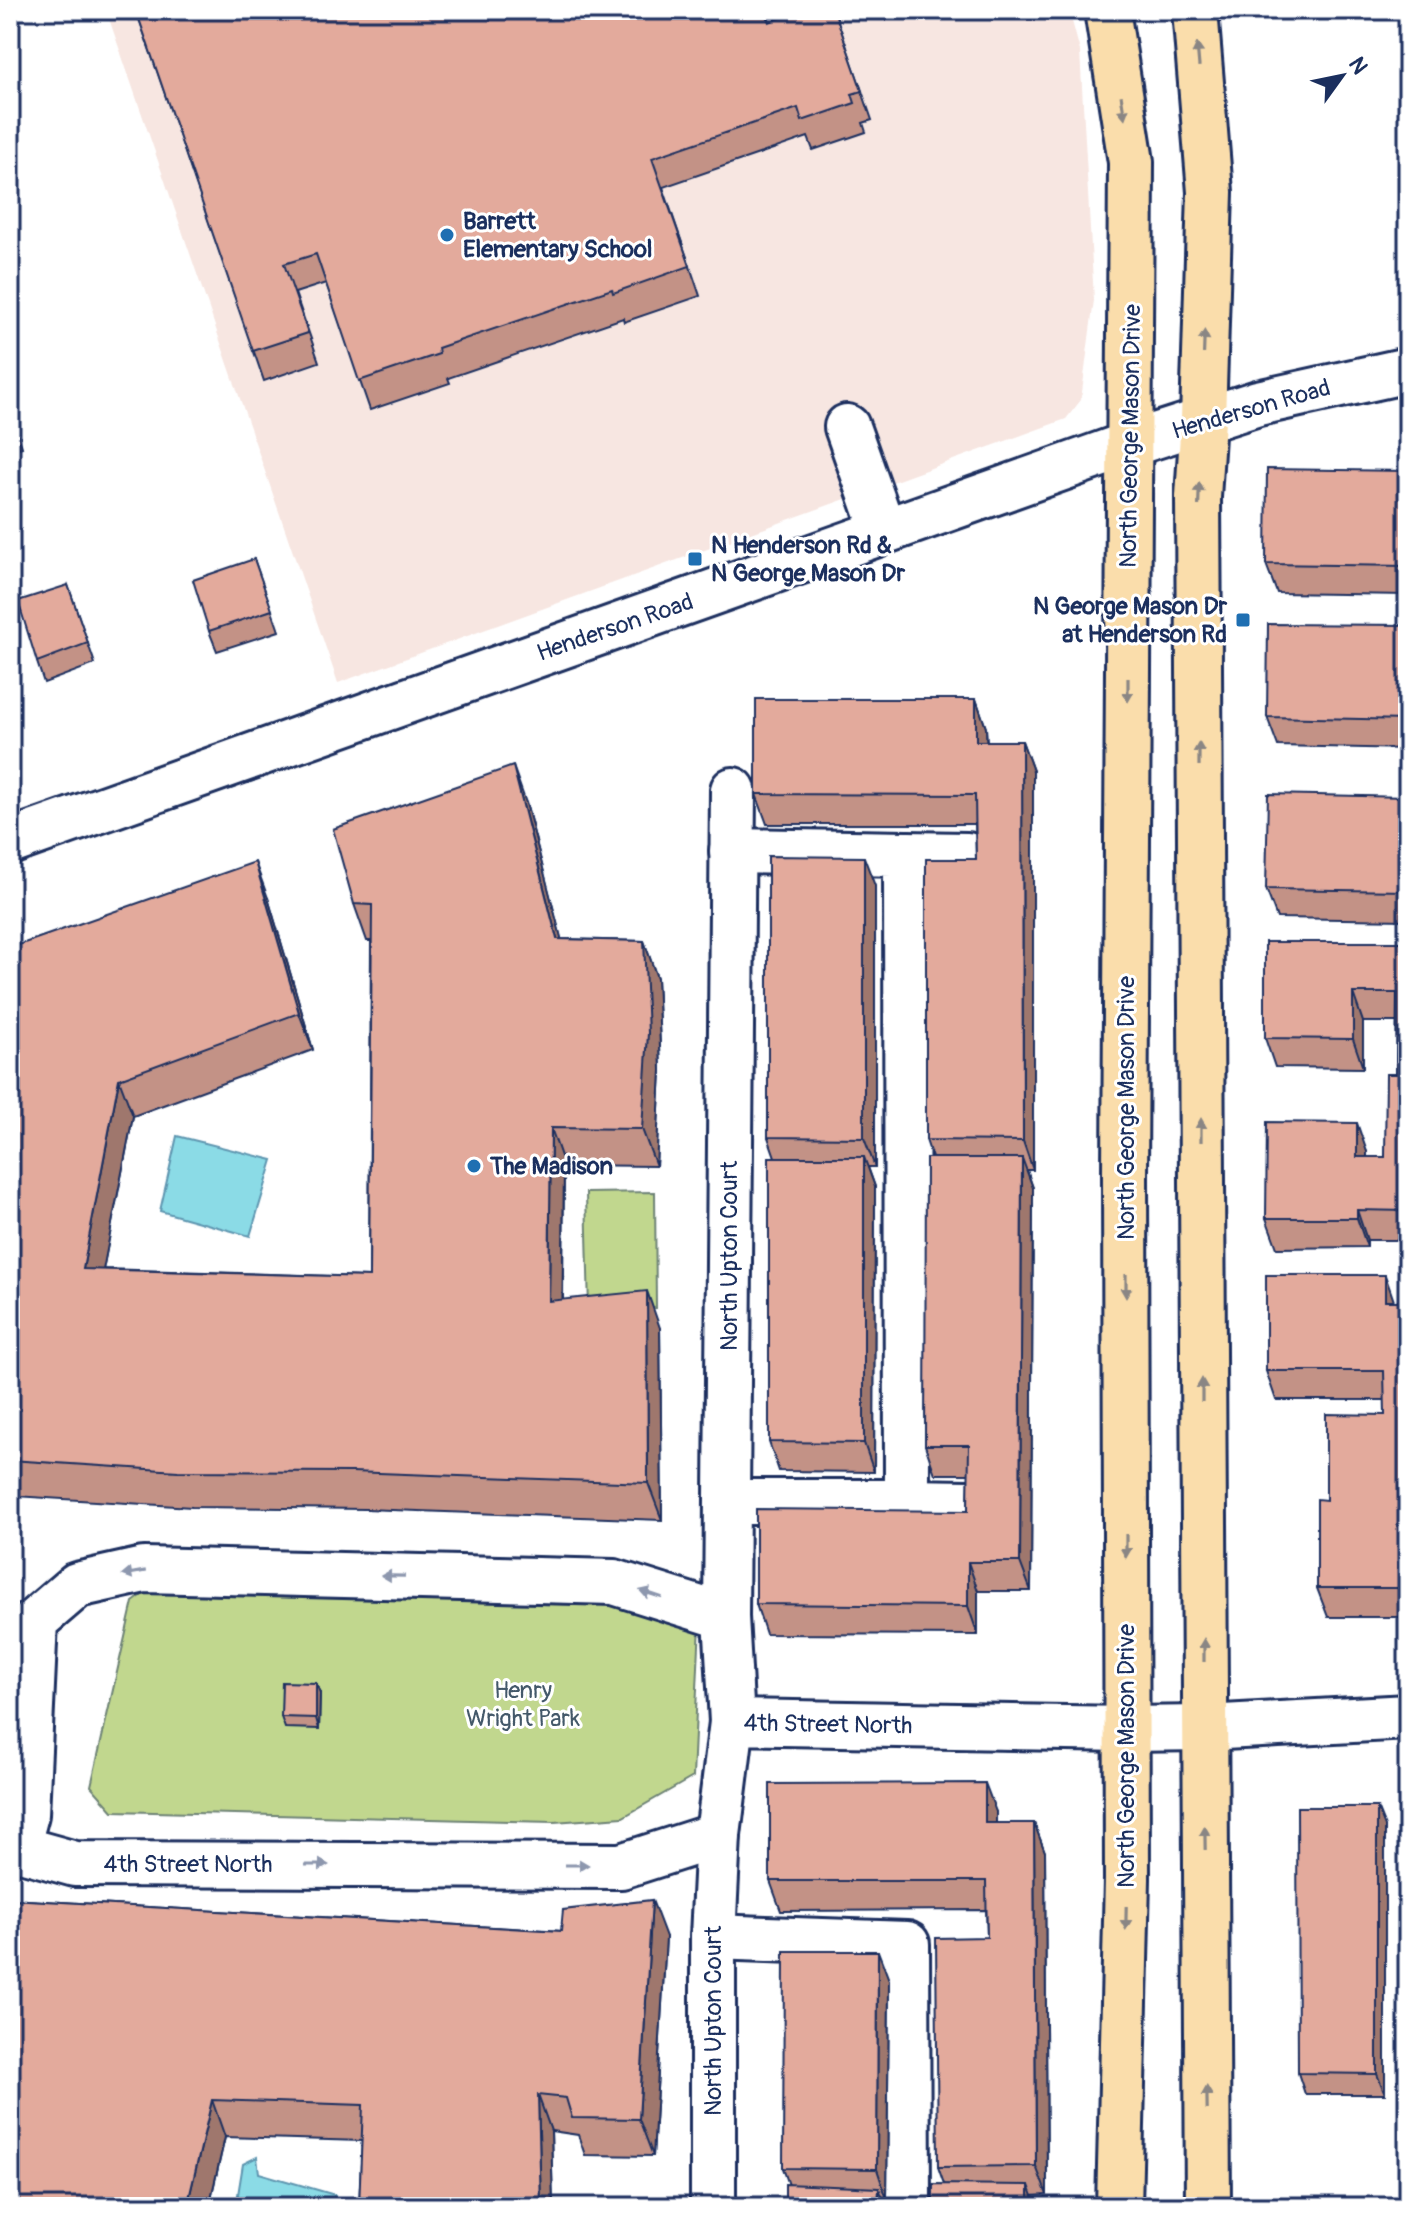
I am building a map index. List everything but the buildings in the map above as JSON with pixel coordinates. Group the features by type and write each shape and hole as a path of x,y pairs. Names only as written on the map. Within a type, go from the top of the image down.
{"main road":[{"name":"North George Mason Drive","path":"1107,10 1131,162 1125,1177 1127,1879 1119,2207"},
{"path":"1195,10 1210,192 1198,497 1208,2207"}],"street":[{"name":"Henderson Road","path":"10,842 1130,444 1258,403 1408,370"},
{"path":"847,427 884,532"},
{"name":"North Upton Court","path":"732,1722 726,1617 733,790"},
{"path":"732,851 967,855"},
{"path":"906,854 907,1502"},
{"path":"727,1502 968,1503"},
{"name":"4th Street North","path":"726,1617 614,1582 144,1570 77,1585 35,1621 26,1814 13,1847 75,1864 621,1866 718,1835 732,1722 1126,1729 1408,1717"},
{"name":"North Upton Court","path":"713,2207 713,1937 718,1835"},
{"path":"713,1937 907,1944 908,2207"}],"shaded area":[{"path":"106,10 1069,10 1080,51 1094,300 1081,400 1066,419 338,683"}],"green space":[{"path":"655,1192 656,1308 589,1310 586,1193"},
{"name":"Henry Wright Park","path":"158,1583 656,1587 700,1623 693,1777 623,1817 554,1822 113,1811 91,1786 133,1602"}],"water":[{"path":"177,1136 273,1160 250,1236 160,1211"},
{"path":"257,2157 259,2173 335,2195 332,2207 236,2207 243,2164"}],"place":[{"name":"Barrett Elementary School","path":"447,235"},
{"name":"N Henderson Rd & N George Mason Dr","path":"695,559"},
{"name":"N George Mason Dr at Henderson Rd","path":"1243,620"},
{"name":"The Madison","path":"474,1166"}]}
